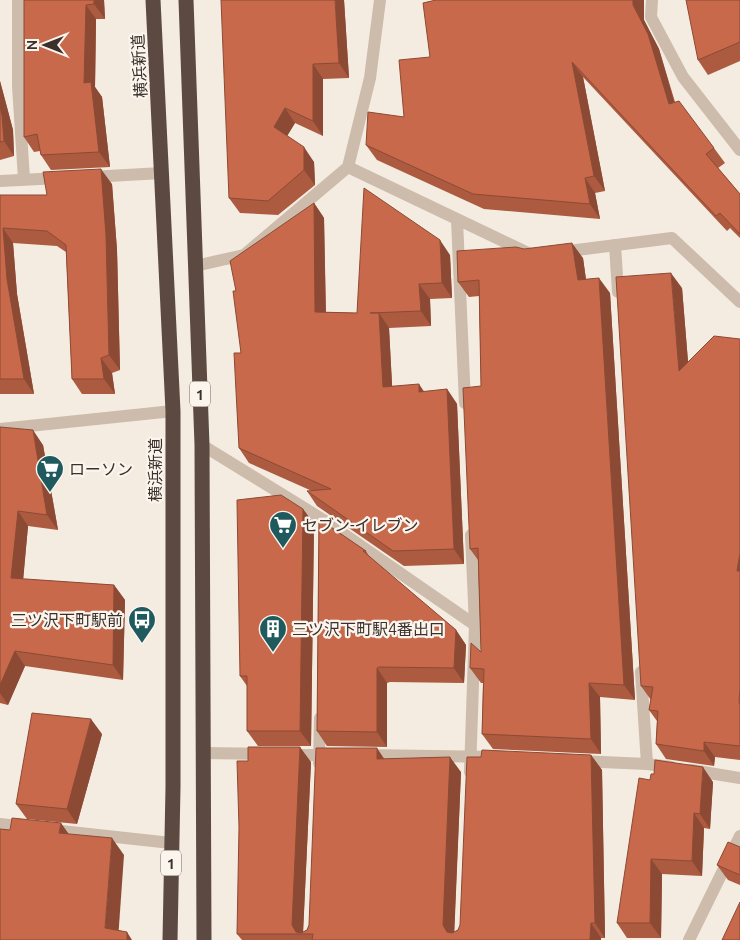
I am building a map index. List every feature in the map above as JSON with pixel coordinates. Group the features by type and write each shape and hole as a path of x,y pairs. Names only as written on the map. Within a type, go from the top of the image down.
{"highway":[{"name":"横浜新道","path":"153,0 173,411 173,787 170,940"},
{"name":"1","path":"186,0 202,446 204,940"}],"street":[{"path":"18,0 18,86 24,179"},
{"path":"195,266 244,254 348,167 370,78 380,0"},
{"path":"652,0 650,17 683,78 740,150"},
{"path":"348,167 533,256 672,238 740,302"},
{"path":"0,181 162,174"},
{"path":"457,220 466,418"},
{"path":"615,245 619,305"},
{"path":"0,429 173,411"},
{"path":"202,446 322,519 475,625"},
{"path":"322,519 322,538"},
{"path":"469,785 475,625 471,526"},
{"path":"641,664 647,764"},
{"path":"318,774 320,706"},
{"path":"202,753 510,758"},
{"path":"568,760 647,764 740,778"},
{"path":"0,824 171,843"},
{"path":"689,940 740,836"}],"building":[{"path":"24,0 94,0 94,4 86,5 84,83 91,82 99,152 41,155 37,134 24,137"},
{"path":"221,0 335,0 339,63 313,64 313,121 285,108 274,127 304,147 304,170 268,201 229,198"},
{"path":"436,0 633,0 633,5 648,34 669,104 679,101 714,148 706,154 740,194 740,234 720,213 716,216 572,62 594,176 585,178 590,204 473,194 366,145 368,112 404,117 399,60 430,57 423,3"},
{"path":"686,0 740,0 740,42 698,60"},
{"path":"0,107 4,141 0,142"},
{"path":"101,169 106,235 109,355 101,358 104,379 72,379 66,245 47,231 3,228 7,279 24,379 0,379 0,195 47,195 43,172"},
{"path":"364,188 440,240 442,283 419,284 421,311 370,313 379,313 383,387 419,384 419,392 447,389 454,549 393,551 307,491 331,489 239,448 234,353 241,353 233,291 236,291 230,261 314,203 315,312 357,313"},
{"path":"572,243 578,280 599,278 624,685 589,683 591,739 482,734 484,669 470,668 471,643 481,652 478,548 470,549 463,388 481,386 479,280 458,282 457,251 516,247 524,249"},
{"path":"671,273 679,371 714,336 740,339 740,553 737,571 740,571 740,746 704,742 704,751 656,744 658,711 649,710 653,687 641,686 616,277"},
{"path":"0,427 33,430 47,515 18,511 11,578 114,585 113,665 15,651 0,685"},
{"path":"281,495 303,509 300,731 247,731 247,676 240,676 237,500"},
{"path":"319,519 366,551 363,551 456,630 454,668 377,668 377,732 317,731"},
{"path":"32,713 91,719 67,809 16,804"},
{"path":"248,747 300,747 292,925 296,932 301,933 307,930 309,925 316,748 377,748 377,759 450,757 443,925 447,932 452,933 458,930 460,925 467,757 481,757 482,750 591,755 595,923 591,923 590,940 312,940 313,934 237,934 239,827 237,761 248,761"},
{"path":"655,760 703,767 700,814 694,813 692,861 651,859 650,923 617,923 639,778 650,780 651,774 654,774"},
{"path":"12,818 61,823 59,833 112,838 105,928 127,932 127,940 0,940 0,829 10,830"},
{"path":"728,842 740,847 740,875 717,865"},
{"path":"740,902 740,940 722,940"}],"place":[{"name":"ローソン","path":"50,493"},
{"name":"セブン-イレブン","path":"283,549"},
{"name":"三ツ沢下町駅前","path":"142,644"},
{"name":"三ツ沢下町駅4番出口","path":"273,653"}]}
